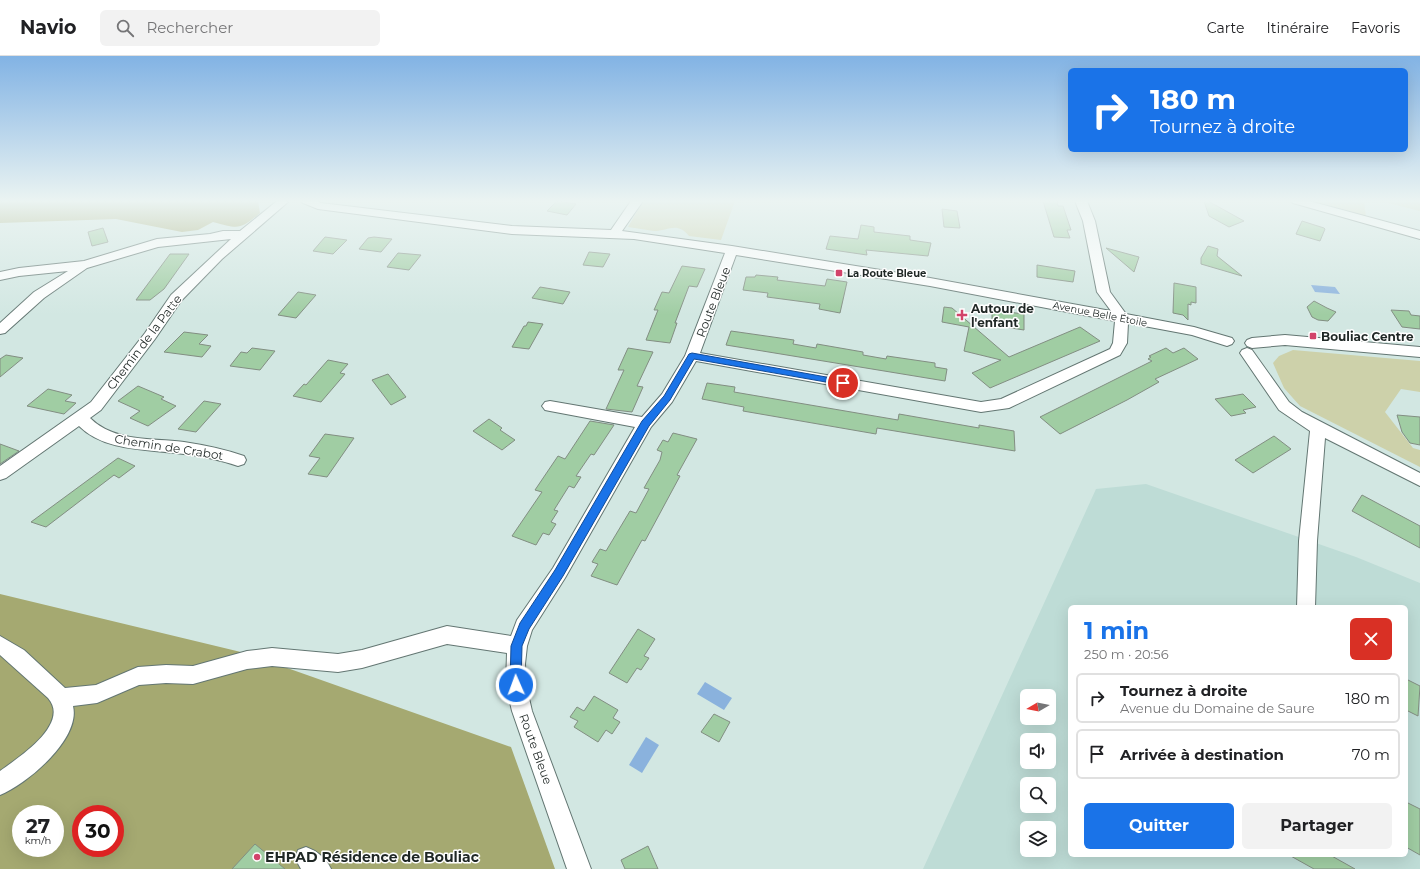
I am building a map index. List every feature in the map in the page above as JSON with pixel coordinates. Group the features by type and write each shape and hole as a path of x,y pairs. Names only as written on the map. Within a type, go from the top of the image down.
{"street":[{"path":"0,276 19,272 85,265 157,243 200,239"},
{"name":"Chemin de la Patte","path":"0,474 96,406 112,387 176,298 237,239"},
{"name":"Avenue Belle Étoile","path":"655,239 930,282 1122,319 1194,331 1227,341 1230,346 1236,350 1250,348"},
{"path":"692,356 981,407 1004,404 1115,352 1120,343 1122,319 1104,292 1093,239"},
{"name":"Route Bleue","path":"579,869 522,711 516,685 517,646 524,626 559,573 646,423 667,398 692,356 732,250"},
{"path":"0,330 39,296 85,265"},
{"path":"1420,352 1285,340 1250,348 1284,406 1296,416 1420,480"},
{"path":"550,406 646,423"},
{"name":"Chemin de Crabot","path":"81,418 90,428 104,436 117,440 185,448 224,455 238,460"},
{"path":"1306,605 1308,541 1318,428"},
{"path":"61,698 97,694 138,676 166,674 193,675 247,660 272,657 338,663 362,659 414,643 447,635 517,646"},
{"path":"0,645 18,656 61,698 65,710 61,726 48,746 30,762 0,784"}],"shaded area":[{"path":"1146,484 1356,557 1420,583 1420,869 923,869 1096,489"}],"green space":[{"path":"1293,350 1420,361 1420,392 1401,389 1385,412 1413,448 1420,450 1420,467 1300,406 1284,388 1273,363 1279,356"},
{"path":"0,594 245,653 511,747 555,869 0,869"}],"water":[{"path":"1311,285 1335,287 1340,294 1315,292"},
{"path":"705,682 732,698 724,710 697,694"},
{"path":"646,737 659,745 642,773 629,765"}],"building":[{"path":"90,239 107,239 108,242 92,246"},
{"path":"323,239 347,240 333,254 313,251"},
{"path":"367,239 392,239 381,252 359,249"},
{"path":"829,239 910,239 931,243 928,256 866,250 867,255 826,249"},
{"path":"1208,246 1218,249 1217,256 1242,276 1201,264 1201,258"},
{"path":"1106,248 1139,257 1134,272"},
{"path":"589,252 610,254 603,267 583,265"},
{"path":"398,253 421,255 409,270 387,267"},
{"path":"170,254 189,254 164,289 150,300 136,300"},
{"path":"1037,265 1075,271 1073,282 1037,277"},
{"path":"682,266 705,269 697,287 689,286 675,323 677,323 670,343 646,340 658,310 654,310 662,292 669,293"},
{"path":"756,275 778,277 777,280 825,286 827,279 847,282 840,313 819,309 820,304 767,297 768,293 743,290 746,277 755,277"},
{"path":"1174,283 1196,287 1196,303 1191,302 1191,305 1188,304 1188,320 1183,315 1173,313"},
{"path":"540,287 570,292 563,304 532,298"},
{"path":"298,292 316,295 296,318 278,315"},
{"path":"1314,301 1336,312 1328,321 1318,320 1312,317 1307,307"},
{"path":"944,307 952,308 1009,357 1080,327 1100,341 990,388 972,373 1001,360 964,351 969,327 942,322"},
{"path":"992,310 1024,314 1024,330 992,325"},
{"path":"1391,310 1409,311 1411,315 1420,316 1420,329 1402,327"},
{"path":"528,322 543,324 529,349 512,347 524,326 526,326"},
{"path":"731,331 794,340 793,344 816,348 817,344 863,352 863,355 886,359 887,356 935,363 935,367 947,369 945,381 726,345"},
{"path":"184,332 208,335 199,344 211,346 202,357 164,352"},
{"path":"252,348 275,351 260,370 230,366 241,352 247,353"},
{"path":"628,348 653,352 637,386 643,387 632,412 606,409 624,370 618,370"},
{"path":"1166,348 1173,353 1184,348 1198,359 1155,379 1159,382 1060,434 1040,417 1152,361 1148,359 1151,357 1149,356"},
{"path":"6,355 23,358 0,377 0,359"},
{"path":"328,360 348,364 340,373 345,374 321,402 293,396 304,384 306,385"},
{"path":"388,374 406,397 391,405 372,380"},
{"path":"707,383 735,387 734,392 898,420 899,414 979,428 979,425 1014,431 1015,451 877,428 876,434 743,411 744,407 702,399"},
{"path":"138,386 164,397 161,399 176,406 148,426 130,418 140,411 118,401"},
{"path":"48,389 72,395 65,401 76,403 64,414 27,406"},
{"path":"1243,394 1256,407 1243,410 1246,413 1231,416 1215,399"},
{"path":"204,401 221,404 196,432 178,429"},
{"path":"1397,415 1420,417 1420,445 1410,443 1402,432"},
{"path":"489,419 502,428 500,430 515,440 502,450 473,431"},
{"path":"590,421 614,425 594,455 591,454 576,476 581,477 574,488 569,486 554,510 558,511 551,522 556,524 549,535 543,533 536,545 512,536 542,492 535,490 558,456 565,459"},
{"path":"673,433 697,439 677,475 680,476 645,541 642,540 617,585 591,576 598,564 592,562 600,549 606,551 630,511 636,513 649,489 644,488 660,460 662,452 657,450 663,440 668,442"},
{"path":"325,434 354,438 327,477 308,474 320,458 309,456"},
{"path":"1274,436 1291,449 1253,473 1235,460"},
{"path":"0,444 19,451 0,464"},
{"path":"118,458 135,466 119,478 114,475 46,527 31,522"},
{"path":"1362,495 1420,526 1420,548 1352,511"},
{"path":"638,629 655,639 644,656 649,658 641,670 637,668 627,683 609,673"},
{"path":"1408,680 1420,686 1418,716 1408,711"},
{"path":"594,696 618,710 613,718 620,722 612,734 606,730 598,742 574,727 578,721 570,717 577,707 584,711"},
{"path":"714,714 730,722 719,742 701,732"},
{"path":"1408,803 1420,809 1420,855 1408,848"},
{"name":"EHPAD Résidence de Bouliac","path":"255,844 285,869 232,869"},
{"path":"648,846 658,869 625,869 621,860"},
{"path":"1293,857 1334,857 1355,869 1314,869"}],"place":[{"name":"La Route Bleue","path":"839,273"},
{"name":"Autour de l'enfant","path":"962,315"},
{"name":"Bouliac Centre","path":"1313,336"},
{"name":"EHPAD Résidence de Bouliac","path":"257,857"}],"route":[{"path":"516,685 515,664 517,646 524,626 559,573 646,423 667,398 692,356 843,383"}]}
